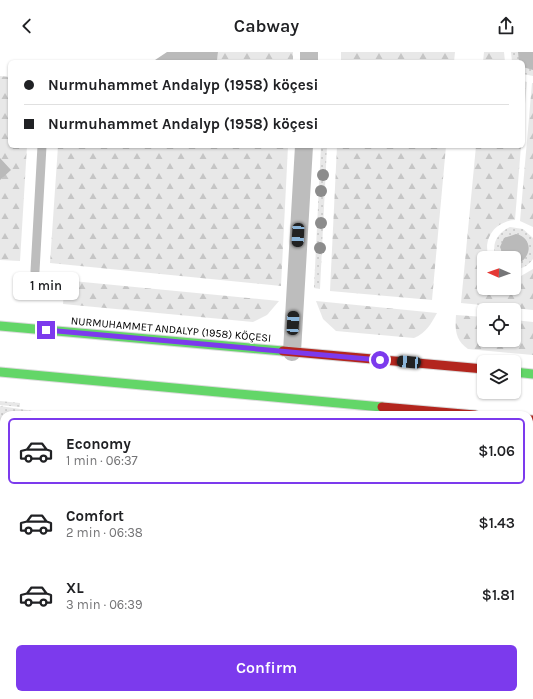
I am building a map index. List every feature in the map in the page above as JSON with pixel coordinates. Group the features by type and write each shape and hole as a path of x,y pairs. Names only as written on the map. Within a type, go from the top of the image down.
{"main road":[{"name":"NURMUHAMMET ANDALYP (1958) KÖÇESI","path":"0,326 477,368"},
{"path":"0,372 431,411"},
{"path":"521,373 533,374"}],"street":[{"path":"292,352 304,148"}],"lane":[{"path":"35,271 42,148"}],"green space":[{"path":"218,52 293,52 293,60 217,60"},
{"path":"341,52 455,52 454,60 341,60"},
{"path":"484,52 504,52 505,60 483,60"},
{"path":"511,52 533,52 533,76 525,74 525,60 512,60"},
{"path":"0,76 8,77 8,148 27,148 20,261 0,260"},
{"path":"525,82 527,82 525,104"},
{"path":"533,83 533,227 520,221"},
{"path":"58,148 288,148 281,286 50,263"},
{"path":"321,148 327,148 320,289 314,288"},
{"path":"337,148 446,148 432,300 330,291"},
{"path":"476,148 521,148 515,220 508,221 496,227 489,238 487,251 477,251 477,295 521,295 521,276 533,269 533,310 521,309 521,303 477,303 477,305 461,303"},
{"path":"510,227 523,229 533,238 533,259 525,267 521,268 521,251 495,251 496,240 505,229"},
{"path":"52,279 279,301 267,315 253,322 63,304 64,293 60,293"},
{"path":"316,301 437,313 425,331 414,338 336,331 323,319"},
{"path":"456,315 477,316 477,347 521,347 521,321 533,322 533,355 468,349 460,342 458,338"},
{"path":"0,401 20,403 20,407 0,405"},
{"path":"0,406 33,411 0,411"}],"shaded area":[{"path":"167,52 218,52 217,60 155,60"},
{"path":"518,52 533,52 533,70 525,68 525,60 519,60"},
{"path":"0,158 11,170 0,180"},
{"path":"516,234 527,241 529,249 528,253 522,261 521,251 501,251 500,247 504,238"}],"traffic: fast":[{"path":"0,326 283,351"},
{"path":"0,372 382,407"},
{"path":"521,373 533,374"}],"traffic: jam":[{"path":"283,351 477,368"},
{"path":"382,407 428,411"}],"route":[{"path":"46,330 380,360"}]}
